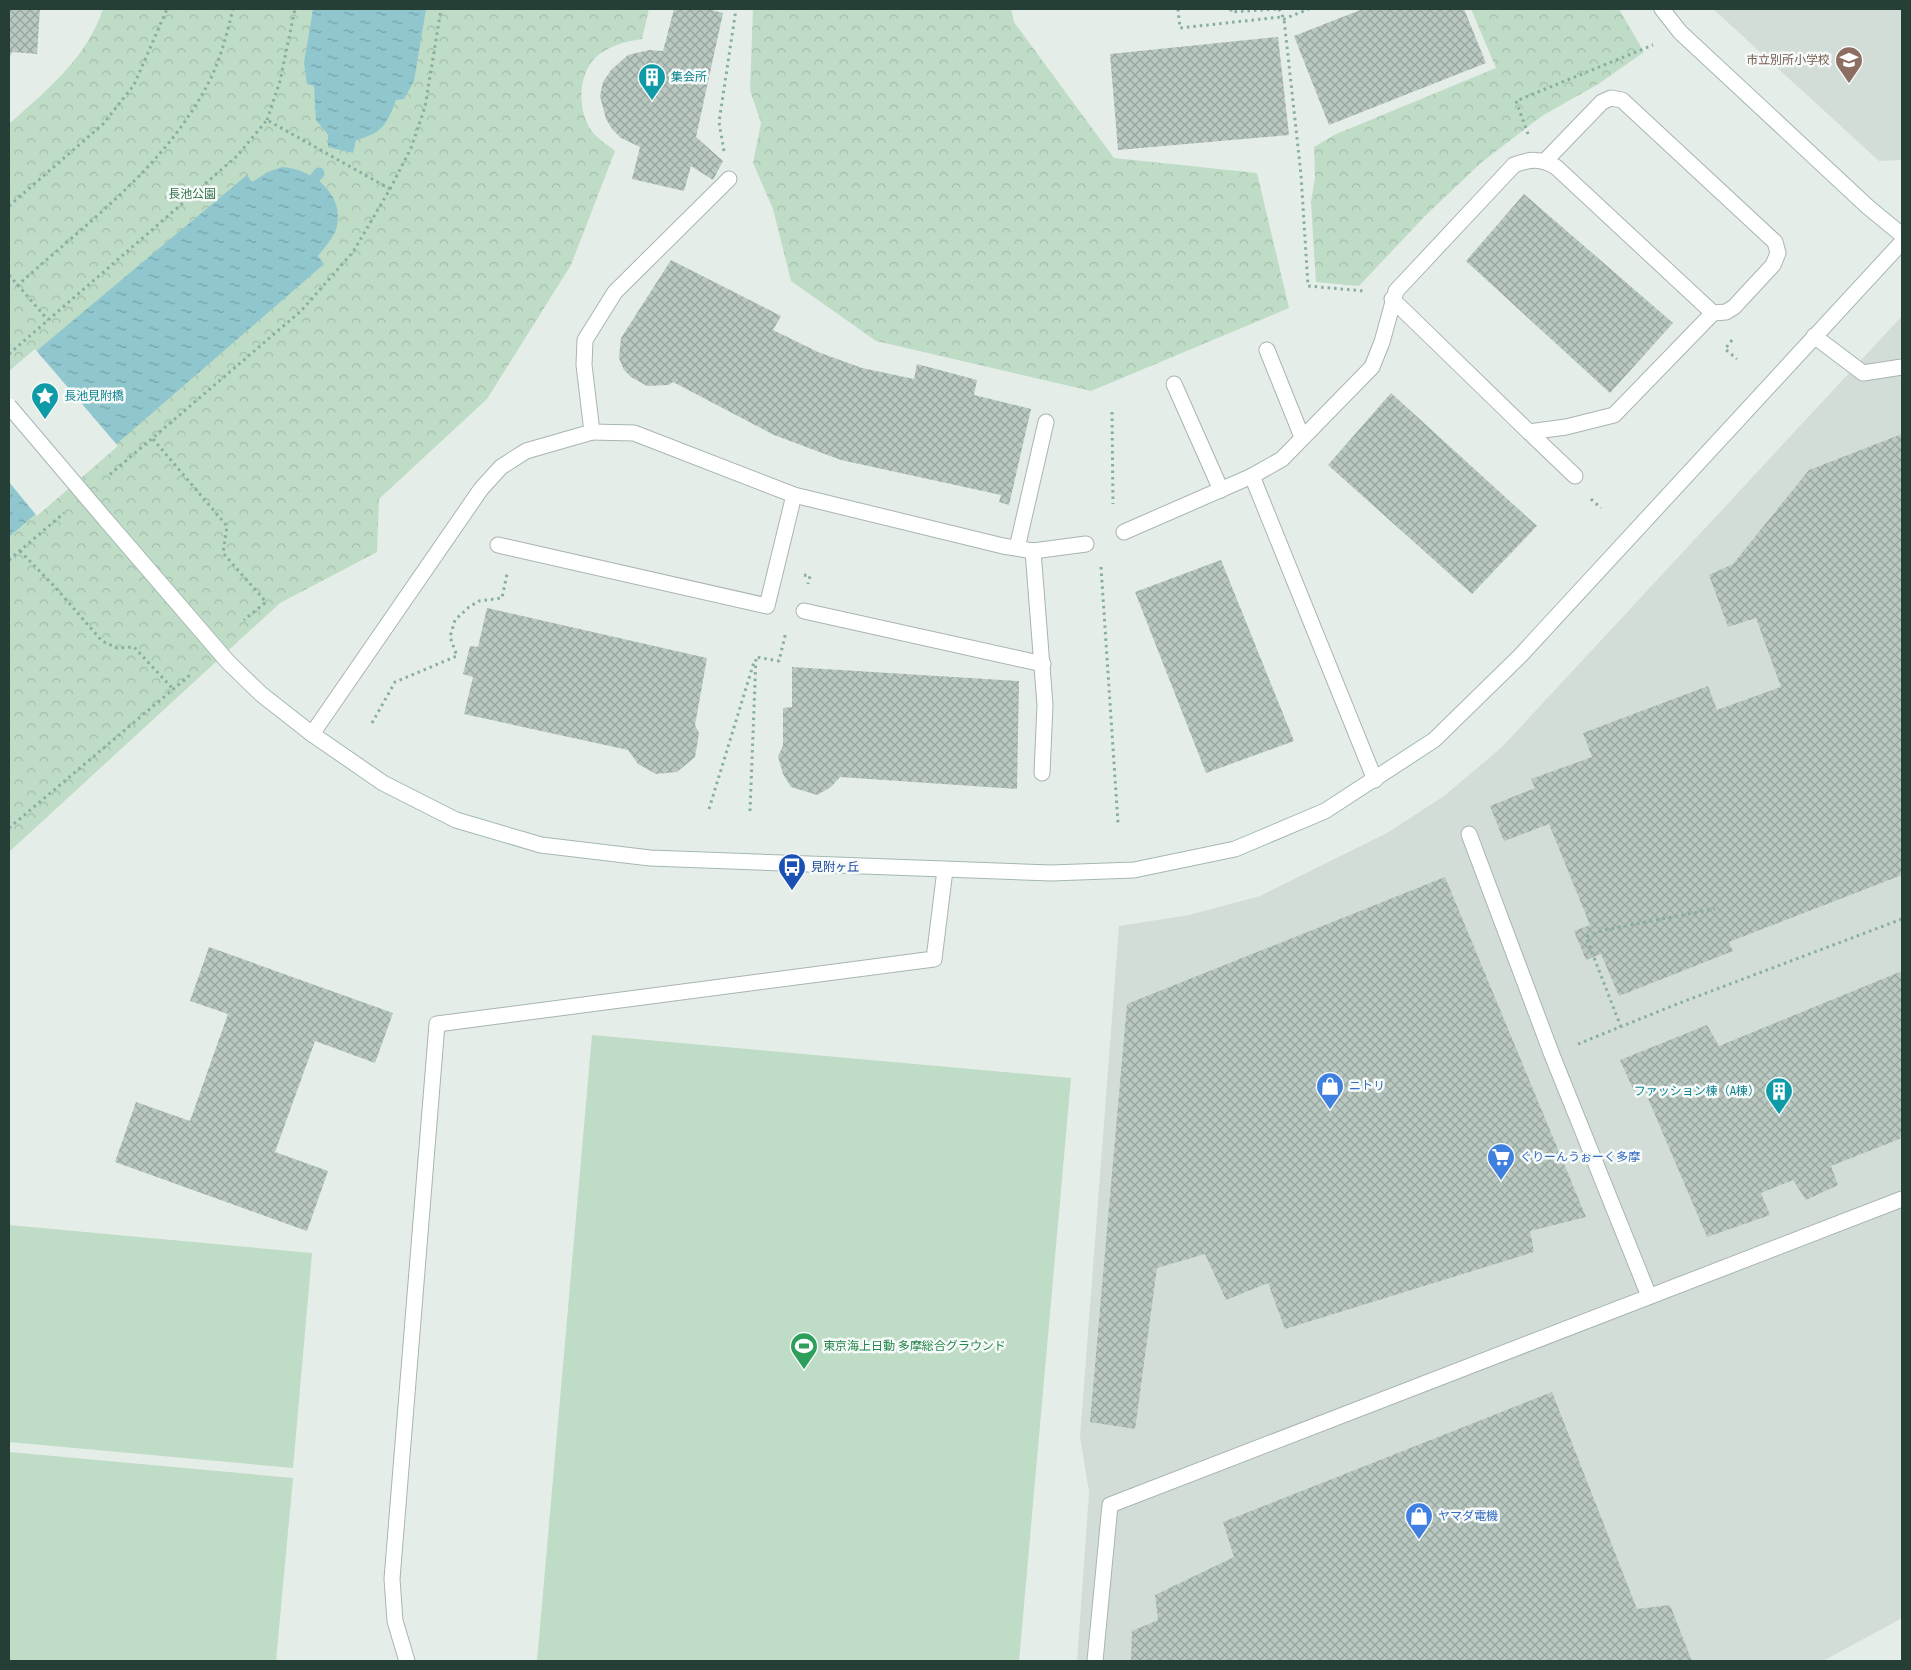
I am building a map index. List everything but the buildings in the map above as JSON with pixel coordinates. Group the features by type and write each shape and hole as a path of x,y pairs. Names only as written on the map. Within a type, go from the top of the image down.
{"street":[{"path":"1662,9 1680,32 1868,207 1902,235"},
{"path":"1528,432 1566,427 1614,415 1713,313 1726,312 1734,308 1773,265 1778,253 1775,242 1622,100 1611,98 1602,102 1546,160"},
{"path":"1124,532 1252,476 1282,459 1372,367 1382,342 1392,299 1404,281 1514,165 1528,160 1546,160 1556,167 1713,313"},
{"path":"592,432 584,365 585,340 615,292 729,179"},
{"path":"9,406 228,662 261,694 312,734 383,783 456,820 541,845 650,858 1051,874 1134,870 1236,849 1325,811 1434,740 1520,656 1902,242"},
{"path":"1392,299 1574,476"},
{"path":"1814,336 1863,373 1902,367"},
{"path":"1267,350 1302,437"},
{"path":"1174,384 1221,490"},
{"path":"1017,548 1046,422"},
{"path":"312,734 481,489 501,467 526,451 592,432 634,433 794,495 1017,548 1033,551 1086,544"},
{"path":"1252,476 1375,780"},
{"path":"498,545 767,606 794,495"},
{"path":"1033,551 1045,705 1042,773"},
{"path":"804,611 1043,664"},
{"path":"1469,834 1552,1055 1649,1296"},
{"path":"408,1661 395,1621 392,1579 437,1024 934,959 945,870"},
{"path":"1095,1661 1110,1505 1902,1199"}],"path":[{"path":"9,206 103,124 134,85 167,9"},
{"path":"17,286 132,184 175,136 205,91 224,47 233,9"},
{"path":"9,354 237,156 267,120 280,81 295,9"},
{"path":"101,482 301,311 353,252 390,189 411,148 425,107 441,9"},
{"path":"729,179 719,122 736,9"},
{"path":"1178,9 1180,28 1281,17 1284,19 1309,9"},
{"path":"1231,9 1231,12 1278,9 1284,19 1301,175 1308,286"},
{"path":"1516,101 1656,44"},
{"path":"267,120 390,189"},
{"path":"9,275 48,320"},
{"path":"1724,349 1737,360"},
{"path":"1107,510 1114,504 1112,412"},
{"path":"153,438 227,526 223,553 266,602 244,620"},
{"path":"1588,497 1601,508"},
{"path":"9,560 72,507"},
{"path":"20,551 102,641 117,648 134,647 173,689"},
{"path":"1101,562 1118,824"},
{"path":"799,574 810,576 808,584"},
{"path":"372,723 395,682 457,656 450,637 455,620 462,613 480,601 502,598"},
{"path":"756,656 780,661 788,623"},
{"path":"709,809 756,656"},
{"path":"750,811 756,656"},
{"path":"9,828 190,675"},
{"path":"1621,1026 1586,937 1603,930 1715,909"},
{"path":"1552,1055 1621,1026 1902,919"}],"shaded area":[{"name":"市立別所小学校","path":"1713,9 1902,9 1902,160 1879,161"},
{"name":"ぐりーんうぉーく多摩","path":"1902,316 1902,1618 1823,1661 1077,1661 1089,1492 1080,1437 1119,926 1189,915 1260,896 1387,833 1444,796 1502,747"}],"green space":[{"name":"長池公園","path":"103,9 649,9 642,39 606,50 595,58 585,75 581,95 584,116 594,134 615,151 571,265 487,399 379,499 377,552 280,603 9,852 9,124 51,86 76,58 96,27"},
{"path":"753,9 1011,9 1014,22 1114,158 1257,173 1289,308 1091,391 876,341 791,281 773,209 753,163 761,123 750,90"},
{"path":"1471,9 1619,9 1644,52 1600,83 1542,116 1482,162 1425,216 1359,286 1316,282 1311,202 1315,178 1314,147 1334,135 1496,68"},
{"name":"東京海上日動 多摩総合グラウンド","path":"592,1035 1071,1078 1019,1661 537,1661"},
{"path":"9,1225 312,1253 293,1468 9,1442"},
{"path":"9,1452 293,1478 276,1661 9,1661"}],"water":[{"path":"313,9 426,9 414,81 404,99 396,100 383,126 378,131 356,140 353,153 328,147 328,135 316,120 314,86 307,84 304,63"},
{"path":"282,167 304,172 314,178 331,193 336,203 338,214 336,230 318,256 324,264 9,537 9,374 247,175 252,182 268,172"}],"pier":[{"name":"長池見附橋","path":"35,349 118,446 37,516 9,482 9,371"}],"waterway":[{"path":"315,178 319,173"}],"place":[{"name":"市立別所小学校","path":"1849,84"},
{"name":"集会所","path":"652,101"},
{"name":"長池見附橋","path":"45,420"},
{"name":"見附ヶ丘","path":"792,891"},
{"name":"ニトリ","path":"1330,1110"},
{"name":"ファッション棟（A棟）","path":"1779,1115"},
{"name":"ぐりーんうぉーく多摩","path":"1501,1181"},
{"name":"東京海上日動 多摩総合グラウンド","path":"804,1370"},
{"name":"ヤマダ電機","path":"1419,1540"}]}
